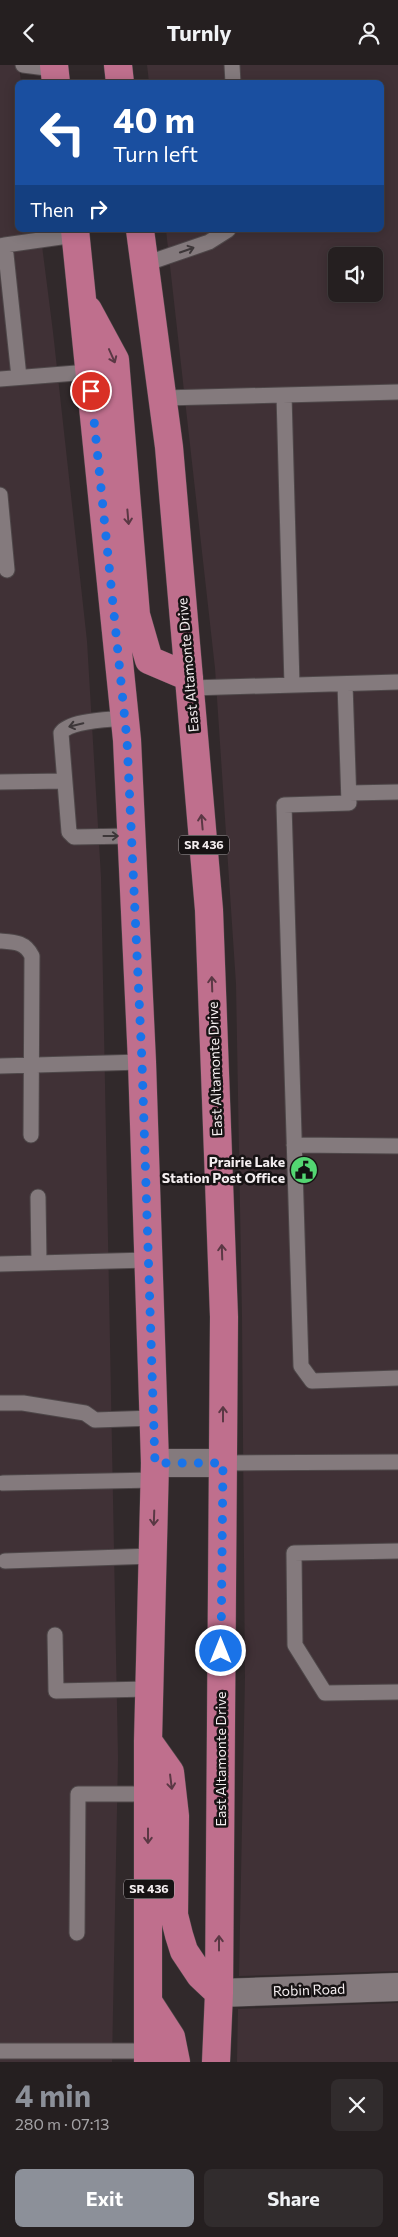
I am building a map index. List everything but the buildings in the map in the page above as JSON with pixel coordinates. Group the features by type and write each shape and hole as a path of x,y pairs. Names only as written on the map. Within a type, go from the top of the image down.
{"main road":[{"path":"118,65 120,80"},
{"name":"East Altamonte Drive","path":"140,232 170,447 209,910 224,1317 219,1993 216,2062"},
{"name":"SR 436","path":"75,233 124,718 142,1062 155,1471 148,1741 148,2056"},
{"path":"81,297 115,360 136,615 149,660 190,683"},
{"path":"148,1741 170,1772 175,1816 174,1915 179,1935 184,1951 200,1975 219,1993"},
{"path":"149,2003 170,2037 176,2062"}],"street":[{"path":"155,1471 223,1463"},
{"name":"Robin Road","path":"219,1993 398,1987"}],"lane":[{"path":"23,65 55,72"},
{"path":"232,65 233,80"},
{"path":"145,264 209,242 226,232"},
{"path":"19,377 3,245 75,233"},
{"path":"0,379 89,372"},
{"path":"163,398 398,392"},
{"path":"284,395 292,685"},
{"path":"0,495 7,570"},
{"path":"190,683 292,685 398,682"},
{"path":"345,684 349,803 284,805 300,1366 312,1381 398,1379"},
{"path":"124,718 78,723 64,728 61,733 69,832 74,837 131,836"},
{"path":"0,782 64,781"},
{"path":"349,793 398,792"},
{"path":"0,941 18,943 27,947 32,956 31,1135"},
{"path":"0,1066 142,1062"},
{"path":"294,1145 398,1146"},
{"path":"38,1197 40,1263"},
{"path":"0,1264 148,1260"},
{"path":"0,1403 22,1403 85,1413 95,1420 154,1418"},
{"path":"223,1463 398,1463"},
{"path":"4,1483 155,1471"},
{"path":"398,1551 294,1553 295,1645 325,1693 398,1691"},
{"path":"4,1561 152,1556"},
{"path":"55,1635 56,1691 149,1689"},
{"path":"78,1933 78,1794 148,1794"},
{"path":"0,2051 148,2056"}],"shaded area":[{"path":"0,65 19,65 21,80 15,80 15,232 40,232 87,641 101,877 118,1758 112,2062 0,2062"},
{"path":"147,65 398,65 398,1971 239,1976 245,1677 242,1317 236,984 215,668 166,232 384,232 384,80 149,80"},
{"path":"398,2003 398,2062 237,2062 238,2009"}],"place":[{"name":"Prairie Lake Station Post Office","path":"304,1170"}],"route":[{"path":"91,391 127,740 142,1062 155,1463 223,1463 221,1651"}]}
